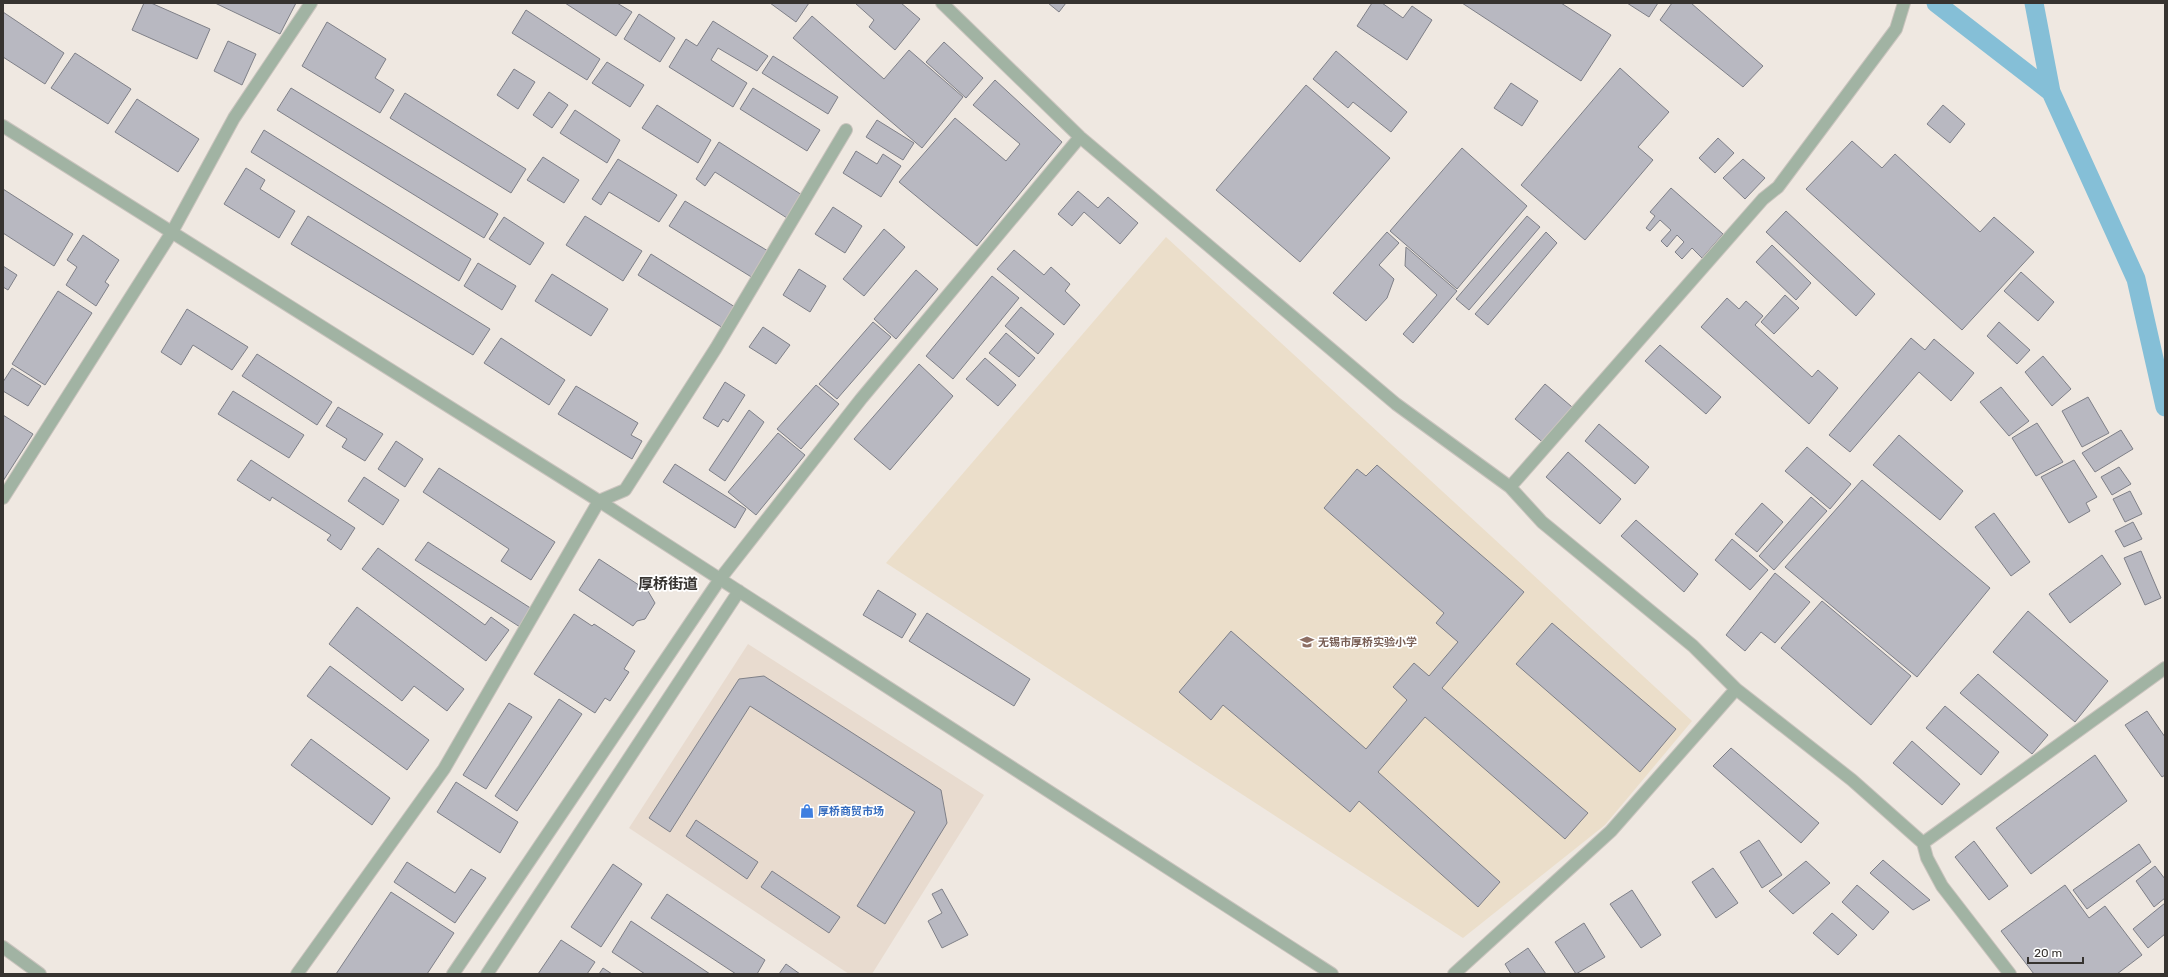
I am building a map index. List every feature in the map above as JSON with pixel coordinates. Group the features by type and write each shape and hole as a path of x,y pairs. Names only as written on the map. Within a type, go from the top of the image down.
{"street":[{"path":"3,498 172,232 234,118 311,3"},
{"path":"942,3 1080,137 1396,404 1510,488 1542,522 1693,646 1736,690 1852,780 1923,843 1926,858 1942,886 2010,974"},
{"path":"1510,488 1763,198 1778,187 1896,29 1904,3"},
{"path":"3,126 599,501 1332,974"},
{"path":"297,974 444,769 599,501 625,490 716,348 846,130"},
{"path":"453,974 720,579 861,399 1080,137"},
{"path":"487,974 739,591"},
{"path":"1923,843 2165,668"},
{"path":"1454,974 1611,831 1736,690"},
{"path":"3,947 40,974"}],"shaded area":[{"name":"无锡市厚桥实验小学","path":"1166,237 1692,721 1605,825 1463,938 886,563"},
{"name":"厚桥商贸市场","path":"748,644 984,795 872,974 849,974 629,828"}],"building":[{"path":"144,3 151,3 210,29 197,59 132,30"},
{"path":"215,3 296,3 280,34"},
{"path":"565,3 617,3 632,12 616,36"},
{"path":"770,3 809,3 796,22"},
{"path":"855,3 901,3 920,19 895,50 869,27 874,20"},
{"path":"1048,3 1066,3 1059,12"},
{"path":"1372,3 1382,3 1403,18 1412,6 1432,20 1407,60 1357,26"},
{"path":"1462,3 1561,3 1611,35 1581,81"},
{"path":"1627,3 1658,3 1649,17"},
{"path":"1672,3 1691,3 1763,66 1743,87 1660,20"},
{"path":"526,10 600,59 587,80 512,33"},
{"path":"3,12 64,53 45,84 3,57"},
{"path":"639,14 675,38 660,62 624,39"},
{"path":"812,16 884,79 909,50 963,97 922,148 793,38"},
{"path":"713,21 768,56 757,71 718,48 711,60 747,83 733,107 669,67 686,39 697,46"},
{"path":"327,22 386,59 375,78 394,90 380,113 302,66"},
{"path":"228,41 256,54 242,85 214,71"},
{"path":"944,42 983,78 966,98 926,62"},
{"path":"1336,51 1407,112 1391,132 1353,102 1348,108 1313,79"},
{"path":"75,53 131,89 108,124 51,88"},
{"path":"773,56 838,97 828,114 762,73"},
{"path":"607,62 644,85 630,107 592,83"},
{"path":"1620,68 1669,112 1638,147 1653,160 1585,240 1521,185"},
{"path":"514,69 535,82 518,109 497,95"},
{"path":"995,80 1062,142 977,246 899,182 955,118 1006,161 1020,144 973,105"},
{"path":"1511,83 1538,101 1522,126 1494,108"},
{"path":"1306,85 1390,158 1300,262 1216,190"},
{"path":"291,88 498,214 484,238 277,110"},
{"path":"753,88 820,130 807,151 740,109"},
{"path":"549,92 568,105 552,128 533,115"},
{"path":"405,93 526,169 511,193 390,118"},
{"path":"137,99 199,139 178,172 115,132"},
{"path":"657,105 711,140 698,163 642,128"},
{"path":"1943,105 1965,124 1950,143 1927,124"},
{"path":"575,110 620,140 607,163 560,133"},
{"path":"877,120 914,143 903,160 866,137"},
{"path":"264,130 471,259 459,281 251,152"},
{"path":"1718,138 1734,153 1715,173 1699,158"},
{"path":"1852,141 1882,168 1895,154 1980,232 1994,217 2034,252 1962,330 1806,189"},
{"path":"719,142 802,195 787,218 715,172 705,186 696,179"},
{"path":"1462,148 1527,206 1457,289 1390,231"},
{"path":"856,151 877,164 883,154 901,166 881,197 843,173"},
{"path":"543,157 579,180 564,203 527,180"},
{"path":"618,159 677,195 659,222 609,192 601,205 592,199"},
{"path":"1743,159 1765,178 1745,199 1723,178"},
{"path":"246,168 265,180 260,189 295,211 279,238 224,204"},
{"path":"1671,188 1723,234 1702,258 1692,248 1682,259 1675,252 1684,242 1677,235 1667,247 1661,241 1671,230 1660,220 1650,231 1646,228 1655,216 1650,212"},
{"path":"3,189 73,234 54,266 3,233"},
{"path":"1078,191 1098,208 1108,197 1138,223 1120,244 1084,212 1072,226 1058,214"},
{"path":"685,201 768,251 753,278 669,226"},
{"path":"833,207 862,226 845,253 815,234"},
{"path":"1786,211 1875,294 1856,316 1766,232"},
{"path":"308,216 490,329 473,355 291,244"},
{"path":"585,216 642,251 623,281 566,245"},
{"path":"1527,216 1540,227 1469,310 1456,299"},
{"path":"504,217 544,243 530,265 489,239"},
{"path":"884,229 905,247 864,296 843,279"},
{"path":"1387,232 1399,243 1379,265 1394,279 1387,298 1366,321 1333,293"},
{"path":"1546,232 1557,243 1488,325 1475,314"},
{"path":"83,235 119,260 105,282 109,285 96,306 66,285 77,267 67,260"},
{"path":"1772,245 1811,283 1796,300 1756,262"},
{"path":"1406,247 1457,291 1413,343 1403,334 1437,295 1405,266"},
{"path":"1014,250 1044,275 1051,267 1070,284 1065,291 1080,305 1064,325 997,269"},
{"path":"651,254 735,307 723,328 638,275"},
{"path":"478,263 516,286 502,310 464,286"},
{"path":"3,266 17,275 8,290 3,287"},
{"path":"799,269 826,286 810,312 783,295"},
{"path":"916,270 938,289 896,339 874,319"},
{"path":"2021,272 2054,302 2038,321 2004,291"},
{"path":"552,274 608,309 591,336 535,301"},
{"path":"992,276 1019,298 953,379 926,356"},
{"path":"58,291 92,313 45,385 12,364"},
{"path":"1785,295 1799,308 1774,334 1761,322"},
{"path":"1727,298 1739,309 1746,301 1763,316 1755,325 1812,377 1818,370 1838,388 1809,424 1701,327"},
{"path":"1021,307 1054,334 1038,354 1005,326"},
{"path":"187,309 248,347 232,370 193,345 181,365 161,352"},
{"path":"873,322 891,337 837,399 819,384"},
{"path":"1999,322 2030,350 2017,364 1987,336"},
{"path":"763,327 790,345 776,364 749,347"},
{"path":"1006,333 1035,358 1019,377 989,353"},
{"path":"501,338 565,380 549,405 484,363"},
{"path":"1911,338 1925,350 1934,339 1974,373 1951,401 1919,372 1850,452 1829,435"},
{"path":"1660,345 1721,397 1706,414 1645,361"},
{"path":"257,354 332,402 317,425 242,376"},
{"path":"2043,356 2071,389 2052,406 2025,372"},
{"path":"985,358 1016,385 998,406 966,379"},
{"path":"919,364 953,396 890,470 854,439"},
{"path":"12,368 41,386 28,406 3,391 3,382"},
{"path":"725,382 745,395 728,422 723,419 718,427 703,418"},
{"path":"1545,384 1578,412 1546,445 1515,419"},
{"path":"816,385 839,404 801,449 777,429"},
{"path":"576,386 638,423 631,435 642,441 632,459 558,414"},
{"path":"2001,387 2029,421 2009,436 1980,402"},
{"path":"233,391 304,435 289,458 218,414"},
{"path":"2088,397 2109,433 2082,447 2062,411"},
{"path":"338,407 383,434 365,461 342,447 347,439 326,426"},
{"path":"749,410 764,422 725,481 709,470"},
{"path":"3,415 33,434 3,481"},
{"path":"2037,423 2063,462 2036,476 2012,438"},
{"path":"1599,424 1649,467 1635,484 1585,441"},
{"path":"2121,430 2133,449 2095,472 2082,453"},
{"path":"778,433 805,455 756,515 728,492"},
{"path":"1899,435 1963,491 1940,520 1873,465"},
{"path":"396,441 423,459 405,487 378,469"},
{"path":"1807,447 1851,484 1830,509 1785,471"},
{"path":"1568,452 1621,499 1600,524 1546,477"},
{"path":"251,460 355,528 341,550 327,540 331,535 272,497 270,501 237,480"},
{"path":"2074,460 2097,497 2086,503 2090,511 2069,523 2041,477"},
{"path":"675,464 746,509 735,528 663,482"},
{"path":"1377,465 1524,592 1442,688 1588,813 1565,839 1425,717 1378,772 1500,882 1478,907 1359,801 1350,812 1223,705 1211,720 1179,692 1231,631 1366,749 1407,700 1393,687 1414,663 1429,676 1458,642 1436,623 1444,613 1324,508 1357,469 1366,476"},
{"path":"2119,467 2131,484 2112,495 2101,477"},
{"path":"439,468 555,542 531,580 501,561 509,549 423,492"},
{"path":"364,477 399,500 383,525 348,501"},
{"path":"1862,480 1990,588 1917,677 1785,567"},
{"path":"2130,491 2142,514 2125,522 2113,499"},
{"path":"1811,497 1827,511 1774,570 1759,556"},
{"path":"1762,503 1783,522 1757,552 1735,534"},
{"path":"1994,513 2030,562 2011,576 1975,527"},
{"path":"1636,520 1698,574 1684,592 1621,536"},
{"path":"2133,522 2142,539 2124,547 2115,531"},
{"path":"1732,539 1768,570 1750,590 1715,560"},
{"path":"428,542 532,609 520,627 415,560"},
{"path":"378,548 485,625 491,617 509,630 486,661 362,569"},
{"path":"2141,551 2161,598 2145,605 2124,558"},
{"path":"2102,555 2121,584 2070,623 2049,594"},
{"path":"599,559 648,591 655,603 645,619 637,621 633,626 579,590"},
{"path":"1775,573 1810,602 1775,643 1761,632 1745,651 1726,635"},
{"path":"878,590 916,614 902,638 863,615"},
{"path":"1822,601 1911,676 1871,725 1781,648"},
{"path":"357,607 464,689 447,711 414,686 402,701 329,644"},
{"path":"2028,611 2108,681 2075,722 1993,652"},
{"path":"927,613 1030,679 1014,706 909,641"},
{"path":"574,614 592,626 594,624 635,651 624,669 629,672 610,701 605,698 595,713 534,674"},
{"path":"1552,623 1676,729 1640,772 1516,664"},
{"path":"330,666 429,740 407,770 307,696"},
{"path":"1978,674 2048,735 2032,754 1960,693"},
{"path":"764,676 941,790 947,823 885,924 857,906 915,812 750,706 670,832 649,818 739,679"},
{"path":"559,699 582,714 517,811 495,796"},
{"path":"509,703 532,717 486,789 463,775"},
{"path":"1945,706 1999,752 1981,775 1926,728"},
{"path":"2147,711 2165,737 2165,775 2162,777 2125,725"},
{"path":"311,739 390,798 372,825 291,765"},
{"path":"1912,741 1960,784 1942,805 1893,763"},
{"path":"1731,748 1819,823 1801,843 1713,766"},
{"path":"2095,755 2127,801 2031,874 1996,828"},
{"path":"456,782 518,822 500,853 437,812"},
{"path":"696,820 758,862 747,879 686,836"},
{"path":"1759,840 1782,875 1762,888 1740,852"},
{"path":"1974,841 2008,886 1989,900 1955,857"},
{"path":"2139,844 2151,862 2087,909 2073,890"},
{"path":"1883,860 1930,900 1913,910 1870,873"},
{"path":"1806,861 1830,883 1793,914 1769,891"},
{"path":"407,862 455,893 471,869 486,878 455,923 394,882"},
{"path":"613,864 642,884 601,947 571,927"},
{"path":"2155,866 2165,879 2165,898 2154,907 2136,881"},
{"path":"1713,868 1738,903 1716,918 1692,882"},
{"path":"772,871 840,917 829,933 761,887"},
{"path":"1857,885 1889,912 1873,930 1842,902"},
{"path":"2065,885 2089,918 2105,906 2142,955 2117,974 2034,974 2001,931"},
{"path":"942,889 968,935 942,948 928,921 942,913 932,894"},
{"path":"1632,890 1661,935 1641,948 1610,904"},
{"path":"391,892 454,933 427,974 336,974"},
{"path":"667,894 765,960 757,974 736,974 651,918"},
{"path":"2165,903 2165,934 2148,948 2133,929"},
{"path":"1832,913 1857,935 1838,955 1813,933"},
{"path":"631,921 710,974 645,974 612,952"},
{"path":"1584,923 1605,957 1576,974 1555,942"},
{"path":"561,940 595,962 587,974 538,974"},
{"path":"1528,948 1546,974 1511,974 1505,964"},
{"path":"786,964 800,974 779,974"},
{"path":"603,968 612,974 599,974"}],"waterway":[{"path":"1936,3 2051,92"},
{"path":"2034,3 2051,92 2136,279 2165,407"}],"place":[{"name":"无锡市厚桥实验小学","path":"1307,642"},
{"name":"厚桥商贸市场","path":"807,811"}],"district":[{"name":"厚桥街道","path":"668,584"}]}
